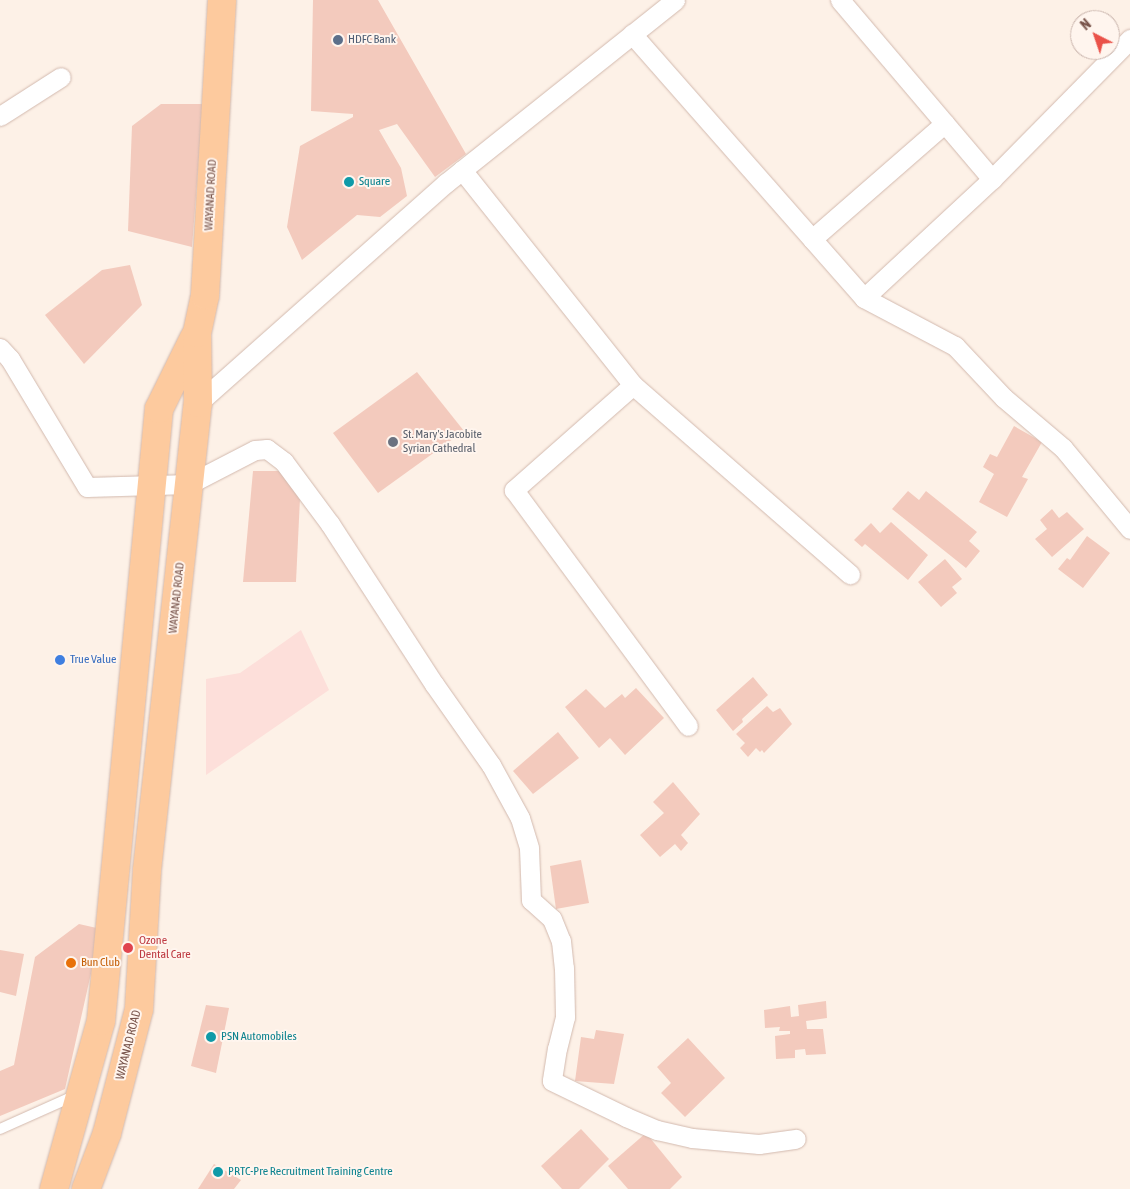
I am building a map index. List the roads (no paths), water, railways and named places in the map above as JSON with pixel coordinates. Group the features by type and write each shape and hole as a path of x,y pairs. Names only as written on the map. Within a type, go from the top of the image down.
{"main road":[{"name":"WAYANAD ROAD","path":"86,1189 107,1133 139,1009 147,870 198,403 196,333 205,295 222,0"},
{"path":"54,1189 101,1021 150,485 159,409 196,333"}],"street":[{"path":"198,403 462,170 675,0"},
{"path":"840,0 992,179"},
{"path":"632,34 864,298 955,346 1004,398 1063,448 1130,530"},
{"path":"864,298 992,179 1130,39"},
{"path":"0,116 61,77"},
{"path":"812,239 945,123"},
{"path":"462,170 633,385 850,574"},
{"path":"0,348 10,359 86,487 189,484 255,450 267,449 284,462 330,524 434,684 492,765 520,818 528,848 531,900 552,919 561,941 564,968 565,1017 557,1048 552,1081 657,1130 692,1138 759,1144 796,1139"},
{"path":"633,385 514,490 688,726"}],"lane":[{"path":"0,1129 81,1092"}],"place":[{"name":"HDFC Bank","path":"338,40"},
{"name":"Square","path":"349,182"},
{"name":"St. Mary's Jacobite Syrian Cathedral","path":"393,442"},
{"name":"True Value","path":"60,660"},
{"name":"Ozone Dental Care","path":"128,948"},
{"name":"Bun Club","path":"71,963"},
{"name":"PSN Automobiles","path":"211,1037"},
{"name":"PRTC-Pre Recruitment Training Centre","path":"218,1172"}]}
